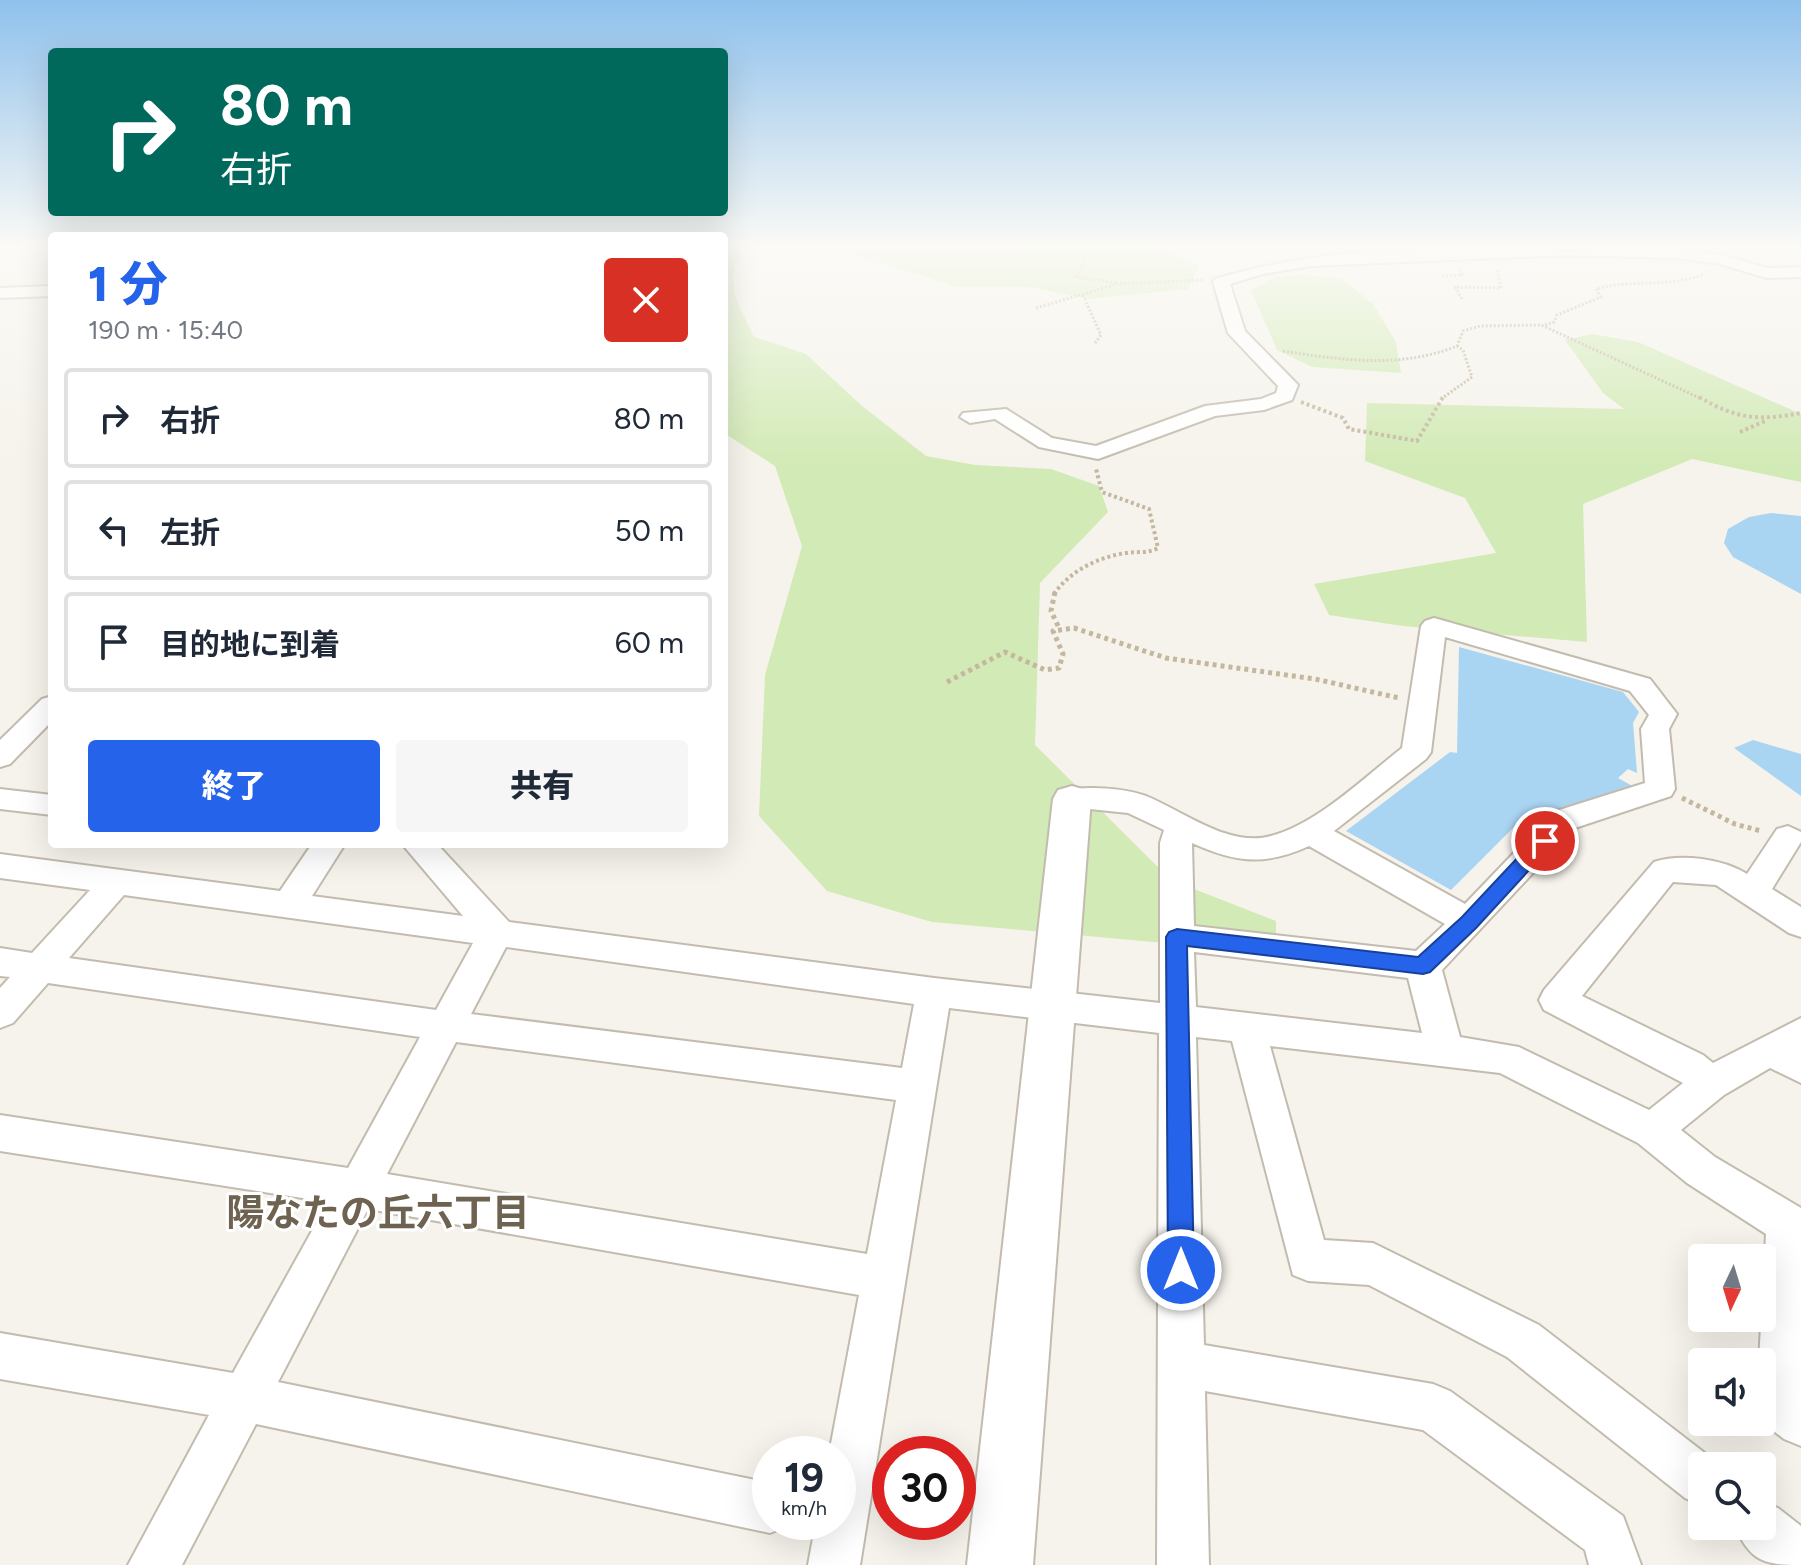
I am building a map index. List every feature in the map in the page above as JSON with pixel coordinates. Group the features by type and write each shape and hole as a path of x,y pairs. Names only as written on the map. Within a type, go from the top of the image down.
{"street":[{"path":"970,417 1003,414 1046,443 1098,453 1212,410 1264,404 1285,396 1288,385 1237,333 1232,319"},
{"path":"1000,1565 1072,799 1133,803 1230,846 1257,850 1284,846 1310,832 1416,752 1434,626 1640,685 1663,714 1655,729 1660,789 1564,820 1469,922 1423,966"},
{"path":"0,757 48,709"},
{"path":"0,799 48,805"},
{"path":"1181,825 1176,843 1183,1565"},
{"path":"1310,832 1469,922"},
{"path":"1748,891 1759,882 1788,837"},
{"path":"289,904 326,848"},
{"path":"422,848 497,931"},
{"path":"0,866 934,992 1506,1058 1652,1131 1701,1170 1794,1228 1780,1408 1801,1422"},
{"path":"1710,1083 1690,1066 1557,1000 1665,870 1723,874 1801,924"},
{"path":"0,1013 117,881"},
{"path":"154,1565 497,931"},
{"path":"1177,937 1423,966"},
{"path":"0,962 446,1026 917,1086"},
{"path":"1423,966 1445,1050"},
{"path":"855,1436 934,992"},
{"path":"1246,1026 1308,1260 1373,1264 1523,1341 1688,1470"},
{"path":"1652,1131 1710,1083 1791,1050"},
{"path":"0,1133 358,1188 884,1278"},
{"path":"0,1356 244,1398 752,1504"},
{"path":"1182,1364 1433,1408 1605,1534 1615,1565"},
{"path":"1776,1538 1801,1558"}],"path":[{"path":"1094,319 1101,335 1095,343"},
{"path":"1457,346 1463,331 1474,327 1545,326 1555,319"},
{"path":"1545,326 1637,371 1682,388 1721,410 1766,420"},
{"path":"1244,339 1275,349 1347,359 1417,359 1457,346"},
{"path":"1285,396 1343,418 1349,429 1417,441 1441,399 1472,377 1463,350 1457,346"},
{"path":"1740,432 1766,420 1801,413"},
{"path":"1059,628 1054,623 1051,603 1063,581 1115,556 1149,553 1158,548 1149,509 1114,498 1099,489 1098,453"},
{"path":"947,682 1005,652 1015,654 1039,669 1059,668 1063,654 1053,631 1059,628 1082,630 1124,647 1175,661 1307,678 1423,704"},
{"path":"1660,789 1735,824 1788,837"}],"green space":[{"path":"728,319 746,319 754,337 806,354 861,405 926,456 975,465 1051,469 1099,486 1108,512 1040,583 1035,745 1171,880 1276,921 1276,953 932,922 827,891 759,816 765,675 802,546 775,466 728,436"},
{"path":"1264,319 1382,319 1396,342 1401,373 1312,367 1277,350"},
{"path":"1592,334 1638,342 1801,414 1801,482 1692,459 1583,504 1587,642 1403,626 1329,615 1314,584 1496,553 1465,498 1365,461 1367,403 1624,409 1603,393 1565,340"}],"water":[{"path":"1771,513 1801,516 1801,594 1733,557 1724,543 1728,529 1749,517"},
{"path":"1459,647 1623,692 1639,712 1633,723 1637,773 1628,769 1618,778 1636,788 1545,823 1527,814 1451,890 1346,831 1450,752 1457,753"},
{"path":"1753,740 1801,754 1801,796 1734,748"}],"district":[{"name":"陽なたの丘六丁目","path":"378,1213"}],"route":[{"path":"1181,1270 1177,937 1423,966 1545,841"}]}
